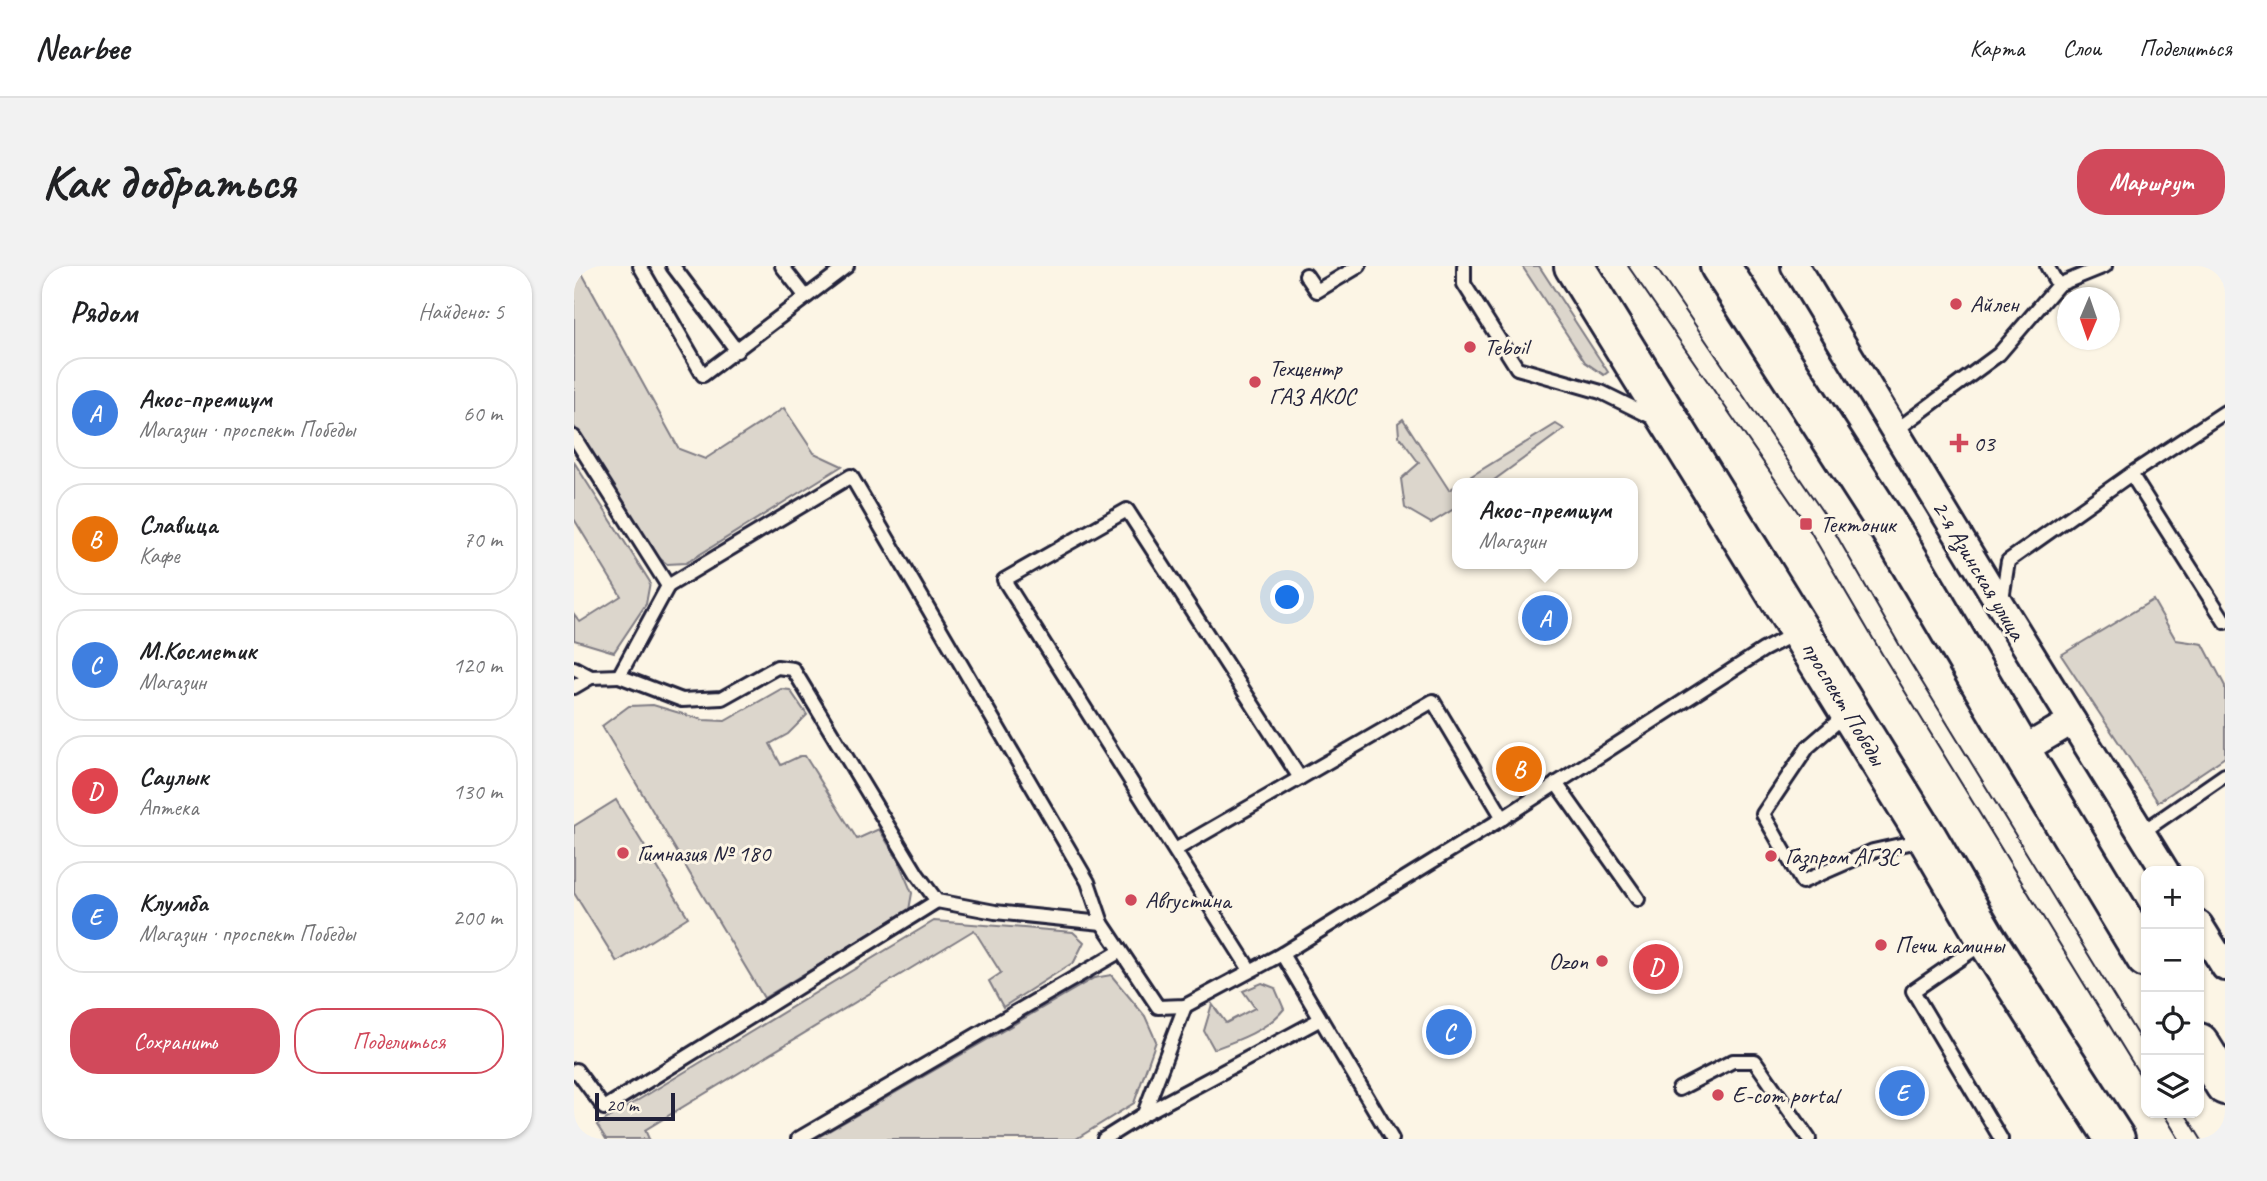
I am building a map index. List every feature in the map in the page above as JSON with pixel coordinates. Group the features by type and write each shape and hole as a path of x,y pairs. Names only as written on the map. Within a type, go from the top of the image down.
{"main road":[{"name":"проспект Победы","path":"1574,266 1928,839 1987,940 2115,1139"},
{"path":"1720,266 1895,537 2141,950"},
{"path":"2204,1051 2225,1085"}],"street":[{"name":"2-я Азинская улица","path":"1796,266 2162,866"},
{"path":"2021,751 2071,721"},
{"path":"2201,929 2225,967"}],"lane":[{"path":"640,266 703,375 847,266"},
{"path":"673,266 737,351"},
{"path":"782,266 806,297"},
{"path":"1306,275 1317,290 1359,266"},
{"path":"1464,266 1464,284 1517,368 1601,392 1674,427"},
{"path":"2047,266 2058,285"},
{"path":"1895,430 1999,354 2058,285 2105,266"},
{"path":"2001,606 2008,561 2130,474 2225,412"},
{"path":"574,437 668,586"},
{"path":"2130,474 2225,622"},
{"path":"619,676 668,586 851,476 1088,882 1102,923 1119,952 1158,1007 1185,1006 1282,954 1503,818 1763,650 1800,631"},
{"path":"1250,970 1004,580 1127,510 1300,778"},
{"path":"574,687 591,677 619,676 682,701 722,698 777,667 793,669 937,901"},
{"path":"574,668 591,677"},
{"path":"1175,850 1433,701 1503,818"},
{"path":"1848,713 1808,747 1763,814 1802,882 1873,851 1928,839"},
{"path":"2141,833 2225,775"},
{"path":"1556,783 1638,899"},
{"path":"575,1069 604,1108 937,901 995,912 1102,923"},
{"path":"1987,940 1913,990 2001,1139"},
{"path":"798,1139 1119,952"},
{"path":"1282,954 1392,1139"},
{"path":"1144,1114 1185,1006"},
{"path":"1104,1139 1144,1114 1319,1020"},
{"path":"1679,1089 1732,1061 1755,1061 1809,1139"}],"shaded area":[{"path":"574,266 578,266 679,449 705,459 784,408 814,453 842,466 686,563 667,564 654,554 574,426"},
{"path":"1522,266 1539,266 1608,372 1604,375 1585,362"},
{"path":"1403,419 1449,490 1452,488 1452,510 1431,523 1405,508 1401,479 1419,463 1399,436 1398,423"},
{"path":"1556,424 1564,429 1497,478 1468,478"},
{"path":"574,462 650,582 646,604 614,652 574,640 574,614 580,622 621,596 574,519"},
{"path":"2153,600 2176,640 2203,644 2225,686 2225,757 2158,802 2061,655"},
{"path":"781,689 790,690 807,715 788,734 770,744 781,765 805,756 857,839 879,829 898,860 912,893 909,910 764,998 602,726 629,706 653,705 703,720 725,721"},
{"path":"616,800 688,917 617,962 574,893 574,826"},
{"path":"934,921 1073,932 1084,942 1074,962 1003,1007 989,981 1001,973 974,930 645,1130 649,1139 606,1139 597,1125"},
{"path":"1111,975 1145,1016 1156,1041 1134,1103 1076,1139 815,1139 1094,978"},
{"path":"1262,983 1275,988 1284,1009 1261,1029 1214,1049 1204,1031 1212,1004 1226,1023 1255,1008 1243,991"}],"tram line":[{"path":"1628,266 1806,524 1882,654 2141,1077"},
{"path":"1655,266 1826,517 1900,646 2141,1041"},
{"path":"2166,1118 2179,1139"},
{"path":"2188,1118 2201,1139"}],"place":[{"name":"Айлен","path":"1956,304"},
{"name":"Teboil","path":"1470,347"},
{"name":"Техцентр ГАЗ АКОС","path":"1255,382"},
{"name":"03","path":"1959,443"},
{"name":"Тектоник","path":"1806,524"},
{"name":"Акос-премиум","path":"1545,618"},
{"name":"Славица","path":"1519,769"},
{"name":"Гимназия № 180","path":"623,853"},
{"name":"Газпром АГЗС","path":"1771,856"},
{"name":"Августина","path":"1131,900"},
{"name":"Печи камины","path":"1881,945"},
{"name":"Ozon","path":"1602,961"},
{"name":"Саулык","path":"1656,967"},
{"name":"М.Косметик","path":"1449,1032"},
{"name":"Клумба","path":"1902,1093"},
{"name":"E-com portal","path":"1718,1095"}]}
